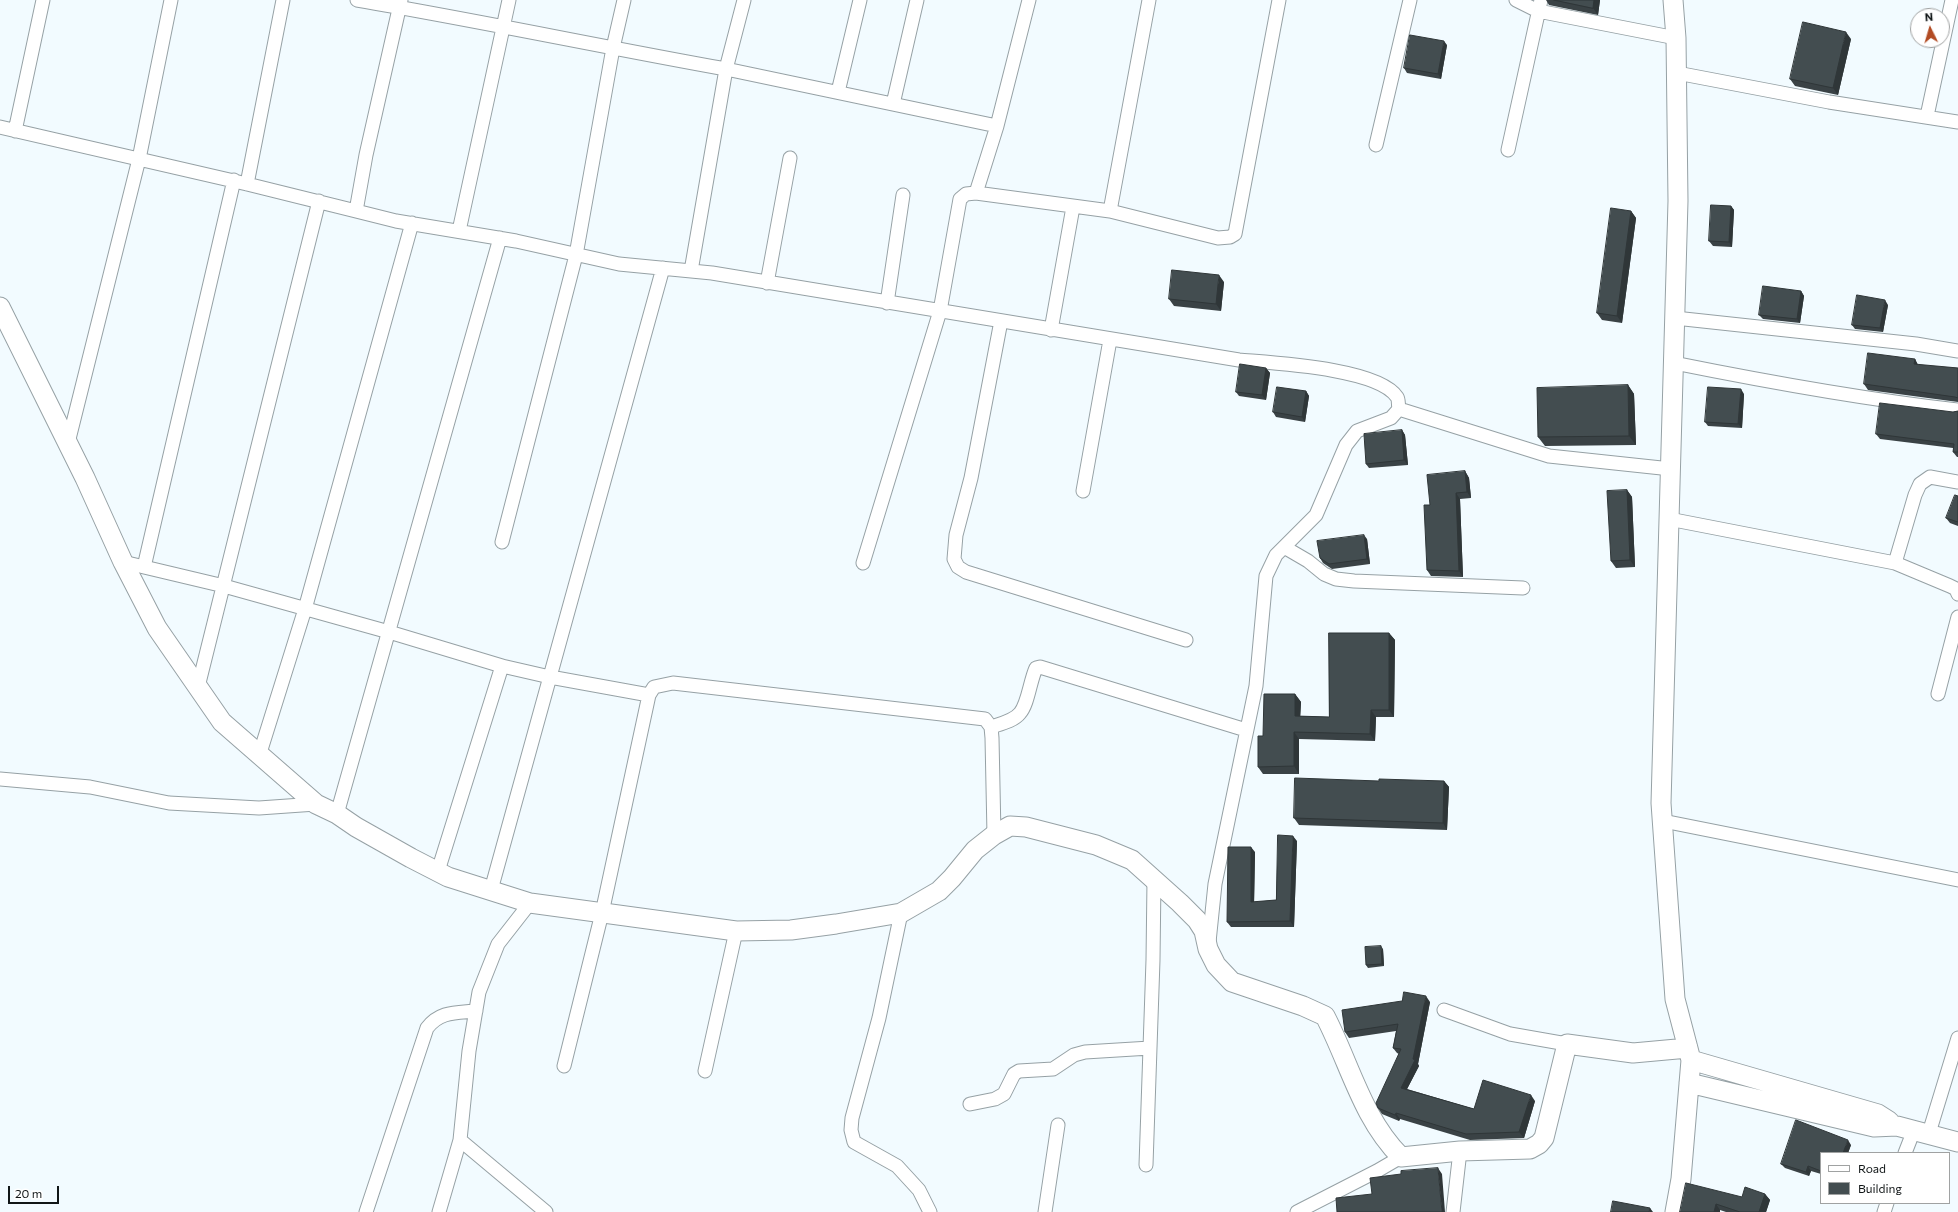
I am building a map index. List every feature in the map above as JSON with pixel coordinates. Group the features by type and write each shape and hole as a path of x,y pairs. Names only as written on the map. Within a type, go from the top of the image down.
{"main road":[{"path":"1673,0 1677,73 1678,201 1661,803 1675,999 1689,1054 1689,1083 1681,1179 1675,1212"},
{"path":"0,307 68,443 123,562 156,628 222,722 259,756 316,804 337,814 356,827 448,877 530,903 736,931 791,930 901,913 939,891 975,850 994,835 1010,826 1026,827 1096,845 1132,860 1180,903 1196,920 1204,931 1208,949 1216,965 1232,982 1303,1006 1325,1016 1359,1095 1386,1142 1401,1156 1460,1151 1530,1149 1539,1144 1544,1138 1567,1044 1633,1053 1689,1054 1878,1114 1913,1130 1958,1142"},
{"path":"1689,1083 1874,1127 1913,1130"}],"street":[{"path":"15,131 43,0"},
{"path":"68,443 139,159 171,0"},
{"path":"247,184 283,0"},
{"path":"358,0 400,4 504,27 726,69 997,126"},
{"path":"459,231 509,0"},
{"path":"502,542 576,255 613,48 624,0"},
{"path":"691,271 726,69 744,0"},
{"path":"838,92 860,0"},
{"path":"893,104 917,0"},
{"path":"976,193 997,126 1029,0"},
{"path":"1110,211 1149,0"},
{"path":"863,562 940,311 960,199 966,194 976,193 1110,211 1218,238 1230,237 1235,234 1280,0"},
{"path":"1376,146 1410,0"},
{"path":"1516,0 1676,38"},
{"path":"1927,116 1952,0"},
{"path":"356,211 366,155 400,4"},
{"path":"1508,150 1539,6"},
{"path":"1677,73 1829,102 1958,122"},
{"path":"0,127 234,180 356,211 412,223 500,238 619,264 691,271 1239,360 1314,367 1361,376 1390,390 1398,398 1399,409 1391,418 1357,431 1346,445 1316,514 1276,555 1266,576 1256,686 1215,884 1208,949"},
{"path":"767,283 790,158"},
{"path":"144,567 234,180"},
{"path":"887,303 903,195"},
{"path":"198,687 319,201"},
{"path":"1051,330 1074,207"},
{"path":"259,756 305,609 412,223"},
{"path":"337,814 500,238"},
{"path":"491,890 663,268"},
{"path":"1675,318 1916,344 1958,351"},
{"path":"1001,322 971,478 956,535 954,559 958,567 966,572 1186,640"},
{"path":"1083,491 1110,340"},
{"path":"1674,363 1771,382 1901,403 1958,410"},
{"path":"1399,409 1549,456 1671,469"},
{"path":"1896,559 1915,495 1920,484 1930,477 1958,482"},
{"path":"1669,519 1896,559 1956,589 1958,594"},
{"path":"1284,547 1308,561 1324,574 1336,579 1523,588"},
{"path":"123,562 224,586 389,632 502,666 550,677 649,695"},
{"path":"1938,694 1958,617"},
{"path":"438,871 502,666"},
{"path":"992,727 1011,720 1020,714 1033,675 1036,668 1040,667 1246,730"},
{"path":"564,1066 602,913 649,695 654,687 673,683 975,716 985,719 992,727 994,835"},
{"path":"0,779 90,787 169,803 259,808 316,804"},
{"path":"1663,821 1958,880"},
{"path":"1146,1165 1154,880"},
{"path":"439,1212 460,1140 469,1051 479,992 498,944 530,903"},
{"path":"901,913 879,1018 852,1118 851,1130 854,1142 896,1166 919,1190 930,1212"},
{"path":"705,1070 736,931"},
{"path":"1444,1010 1510,1034 1567,1044"},
{"path":"366,1212 427,1028 433,1019 444,1014 476,1011"},
{"path":"1905,1152 1913,1130 1958,1038"},
{"path":"970,1104 1004,1094 1014,1074 1019,1071 1053,1069 1074,1055 1085,1052 1150,1048"},
{"path":"1045,1212 1058,1125"},
{"path":"460,1140 546,1212"},
{"path":"1453,1212 1460,1151"},
{"path":"1297,1212 1377,1171 1401,1156"}],"building":[{"path":"1554,0 1594,0 1593,8"},
{"path":"1803,22 1846,32 1833,88 1790,79"},
{"path":"1410,35 1444,41 1438,74 1404,68"},
{"path":"1711,205 1731,206 1729,242 1709,241"},
{"path":"1611,208 1631,211 1617,316 1597,313"},
{"path":"1172,270 1219,275 1216,304 1169,299"},
{"path":"1763,286 1801,291 1797,319 1759,315"},
{"path":"1857,295 1885,300 1880,328 1852,325"},
{"path":"1868,353 1915,359 1914,364 1958,368 1958,398 1864,384"},
{"path":"1240,364 1266,368 1262,395 1236,392"},
{"path":"1628,385 1629,436 1538,437 1537,388"},
{"path":"1277,387 1306,391 1302,417 1273,412"},
{"path":"1708,387 1741,389 1738,424 1705,422"},
{"path":"1880,403 1953,412 1958,411 1958,452 1953,452 1954,444 1876,434"},
{"path":"1402,430 1404,460 1366,464 1364,434"},
{"path":"1465,471 1467,492 1456,493 1459,571 1427,570 1424,505 1430,505 1427,475"},
{"path":"1627,490 1630,560 1611,561 1607,491"},
{"path":"1955,495 1958,496 1958,522 1946,518"},
{"path":"1364,535 1367,559 1329,564 1320,558 1317,541"},
{"path":"1329,633 1389,633 1389,710 1371,710 1370,734 1294,732 1294,766 1258,767 1258,736 1263,736 1264,694 1295,694 1295,716 1329,717"},
{"path":"1295,778 1379,781 1379,779 1444,781 1443,823 1294,818"},
{"path":"1278,835 1293,836 1290,921 1227,922 1228,847 1251,847 1251,902 1276,900"},
{"path":"1381,946 1382,964 1366,965 1365,947"},
{"path":"1404,992 1426,996 1413,1059 1415,1060 1401,1088 1474,1109 1483,1080 1531,1095 1519,1132 1466,1134 1396,1113 1395,1115 1378,1108 1376,1103 1401,1049 1393,1048 1398,1024 1345,1032 1342,1010 1402,1001"},
{"path":"1796,1120 1848,1140 1843,1152 1820,1152 1820,1171 1808,1166 1806,1172 1781,1164"},
{"path":"1438,1168 1442,1212 1337,1212 1336,1198 1372,1194 1370,1178 1401,1174 1401,1171"},
{"path":"1686,1183 1742,1197 1745,1187 1765,1194 1759,1212 1740,1212 1716,1204 1714,1212 1680,1212"},
{"path":"1613,1201 1650,1208 1649,1212 1611,1212"}]}
